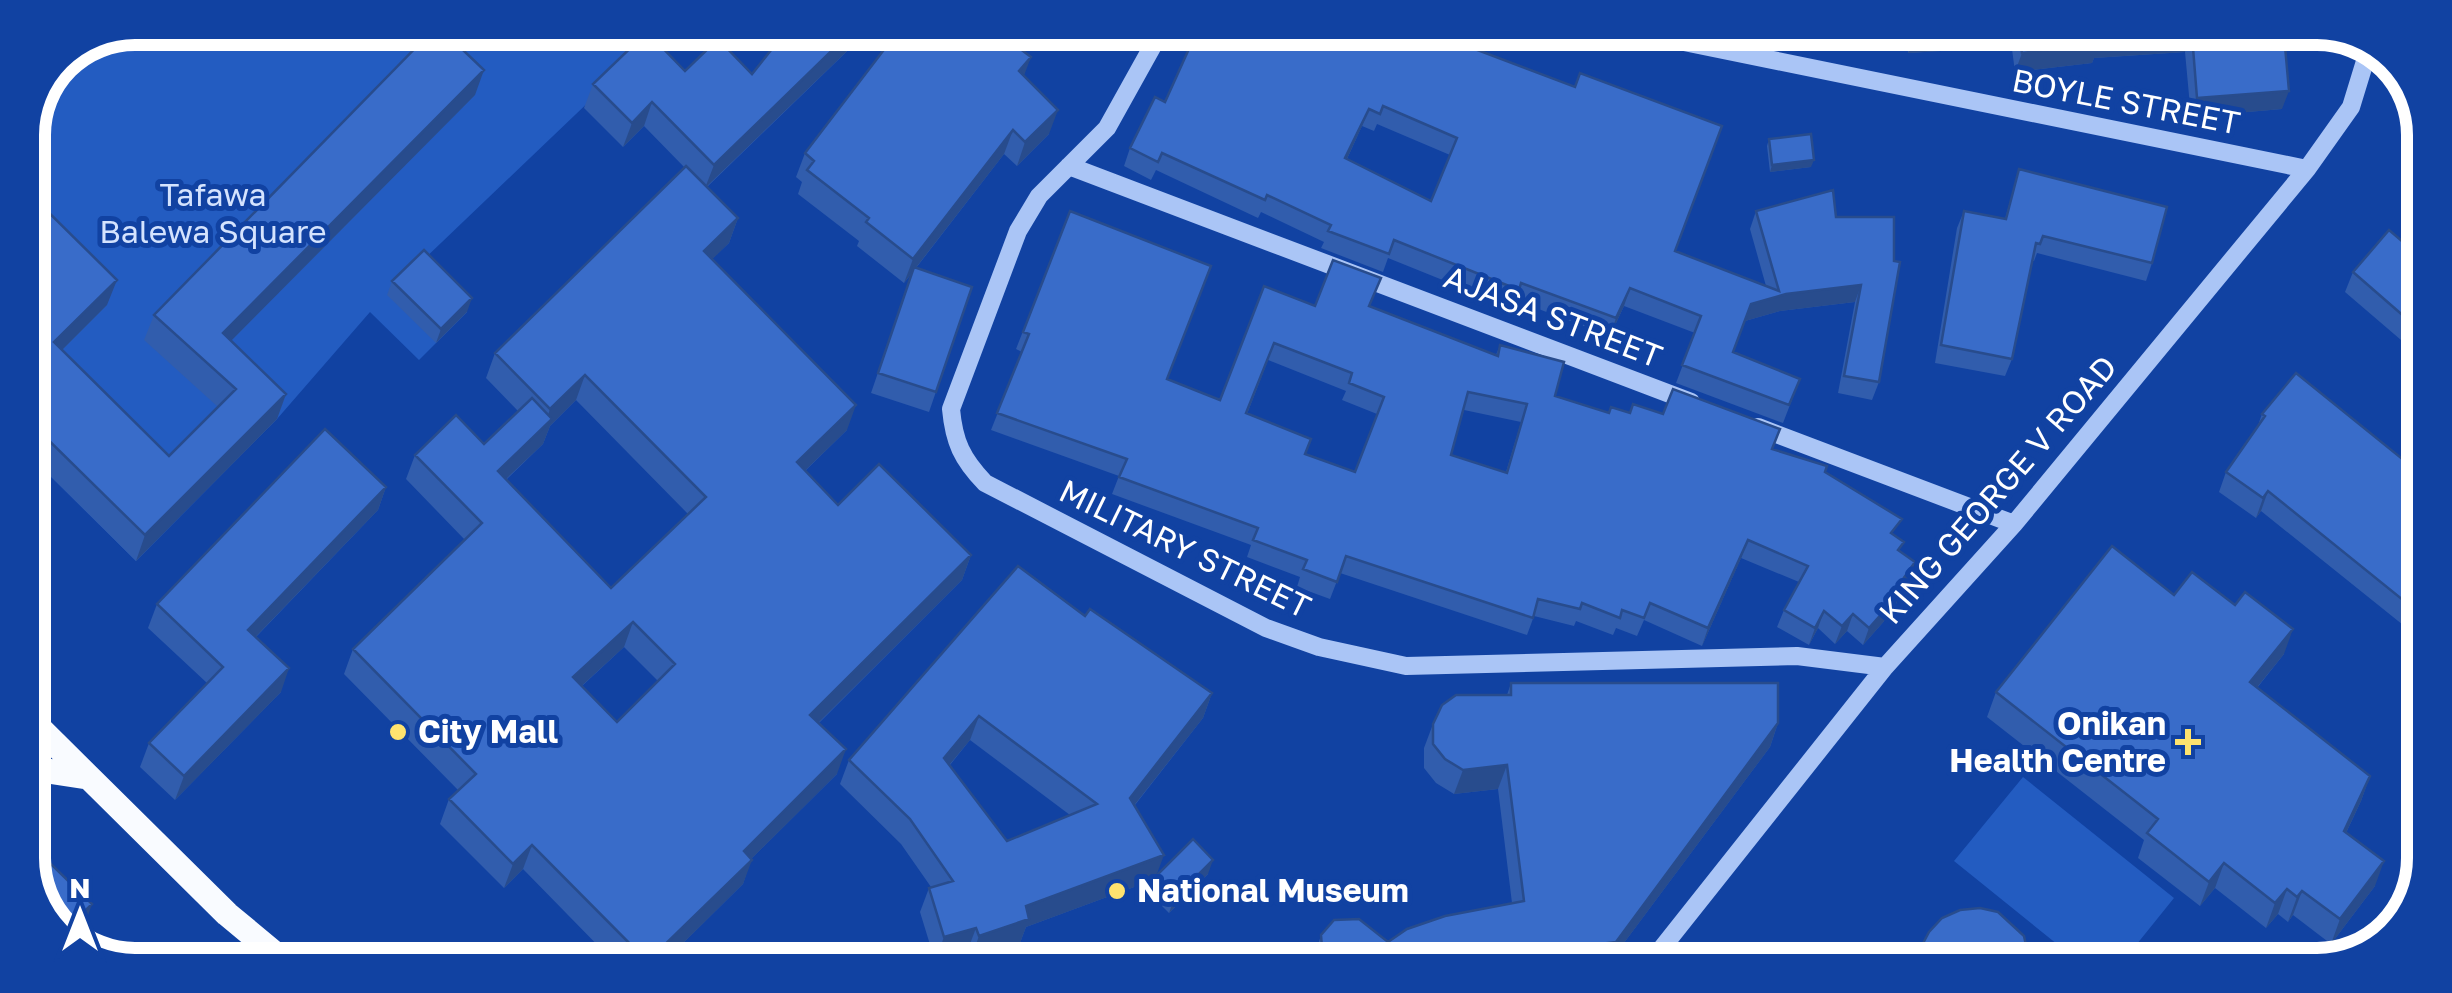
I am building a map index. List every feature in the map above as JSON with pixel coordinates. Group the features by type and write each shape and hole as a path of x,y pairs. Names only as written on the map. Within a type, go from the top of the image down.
{"main road":[{"path":"45,734 227,914 268,948"},
{"path":"45,770 87,776"}],"street":[{"name":"MILITARY STREET","path":"1153,45 1107,128 1039,196 1018,230 951,410 953,436 963,460 985,483 1266,628 1319,647 1406,666 1798,656 1884,667"},
{"name":"BOYLE STREET","path":"1699,45 2307,169"},
{"name":"KING GEORGE V ROAD","path":"1662,948 1884,667 2014,524 2307,169 2351,107 2366,59"},
{"name":"AJASA STREET","path":"1069,166 1712,410"},
{"path":"1748,423 2014,524"}],"green space":[{"name":"Tafawa Balewa Square","path":"135,45 648,45 419,264 467,312 419,360 370,312 277,419 136,561 45,471 45,135 52,101 71,71 101,52"},
{"path":"2023,777 2174,898 2134,948 2062,948 1954,861"}],"building":[{"path":"418,45 458,45 484,70 223,333 286,394 145,535 45,437 45,209 117,280 54,342 169,456 236,389 154,315"},
{"path":"634,45 660,45 685,71 712,45 724,45 752,74 775,45 838,45 714,165 652,102 632,123 593,84"},
{"path":"888,45 1015,45 1031,57 1019,71 1058,110 1025,142 1013,130 913,259 866,222 869,218 807,170 814,161 805,153"},
{"path":"1191,45 1464,45 1575,87 1580,73 1722,126 1675,251 1779,291 1756,211 1833,190 1836,217 1894,217 1894,261 1900,262 1879,382 1844,376 1861,285 1786,294 1751,304 1733,352 1800,379 1789,405 1682,365 1701,316 1630,288 1616,318 1521,283 1519,290 1394,240 1389,254 1328,231 1331,225 1267,195 1265,200 1162,153 1158,162 1130,148 1155,97 1165,102","holes":["1383,106 1457,138 1431,201 1345,158 1369,109 1380,114"]},
{"path":"2021,45 2090,45 2022,53"},
{"path":"2193,45 2285,45 2289,91 2197,98"},
{"path":"1811,134 1814,160 1772,165 1769,139"},
{"path":"686,166 738,218 704,251 856,405 797,462 838,505 879,464 971,555 810,715 846,749 744,851 752,860 661,948 634,948 532,845 513,864 449,799 476,774 353,649 482,523 415,455 456,415 484,444 532,398 552,419 498,471 611,588 706,497 585,375 550,409 495,353","holes":["633,622 675,664 617,722 573,677"]},
{"path":"2019,169 2167,207 2152,263 2043,236 2040,244 2036,243 2012,359 1941,345 1964,211 2006,219"},
{"path":"1070,211 1211,266 1167,379 1220,400 1264,286 1315,306 1333,260 1381,278 1369,306 1498,356 1500,345 1564,362 1555,396 1609,413 1611,407 1630,413 1633,404 1663,414 1673,389 1780,429 1772,449 1827,466 1825,472 1902,519 1891,533 1904,542 1898,550 1915,562 1896,589 1900,593 1869,628 1853,614 1842,626 1824,611 1815,628 1784,610 1808,566 1748,540 1708,628 1650,603 1644,618 1622,610 1620,618 1582,603 1580,609 1538,599 1533,618 1346,556 1337,582 1303,569 1307,560 1253,540 1258,528 1119,477 1127,459 997,413 1029,334 1023,332","holes":["1274,343 1352,373 1349,383 1384,397 1355,472 1305,454 1311,439 1246,413","1468,392 1527,404 1507,473 1451,455"]},
{"path":"2389,230 2407,245 2407,319 2353,272"},
{"path":"424,250 472,298 441,329 392,281"},
{"path":"914,267 972,287 936,392 878,373"},
{"path":"2296,373 2407,463 2407,603 2268,491 2263,498 2226,472 2265,416 2262,414"},
{"path":"325,429 386,487 248,630 289,668 184,776 149,743 223,667 157,604"},
{"path":"2112,546 2174,595 2192,572 2235,605 2245,592 2293,629 2250,682 2370,776 2344,831 2384,861 2340,919 2302,891 2297,897 2287,889 2275,903 2224,863 2209,882 2147,833 2158,819 1996,692"},
{"path":"1018,566 1085,616 1090,609 1212,693 1130,798 1164,855 1026,906 1029,919 979,936 976,928 944,937 929,888 953,881 910,819 849,760","holes":["979,716 1097,804 1007,841 944,758"]},
{"path":"1511,683 1778,683 1778,723 1616,942 1568,948 1322,948 1321,935 1334,920 1359,919 1388,942 1407,929 1445,916 1524,901 1507,765 1463,770 1445,759 1433,744 1433,724 1442,705 1456,695 1511,695"},
{"path":"1193,839 1213,860 1174,899 1154,878"},
{"path":"45,864 51,864 92,904 71,922 52,892"},
{"path":"1980,908 1998,912 2024,936 2027,948 1921,948 1942,918 1960,910"}],"place":[{"name":"City Mall","path":"398,732"},
{"name":"Onikan Health Centre","path":"2188,742"},
{"name":"National Museum","path":"1117,891"}]}
